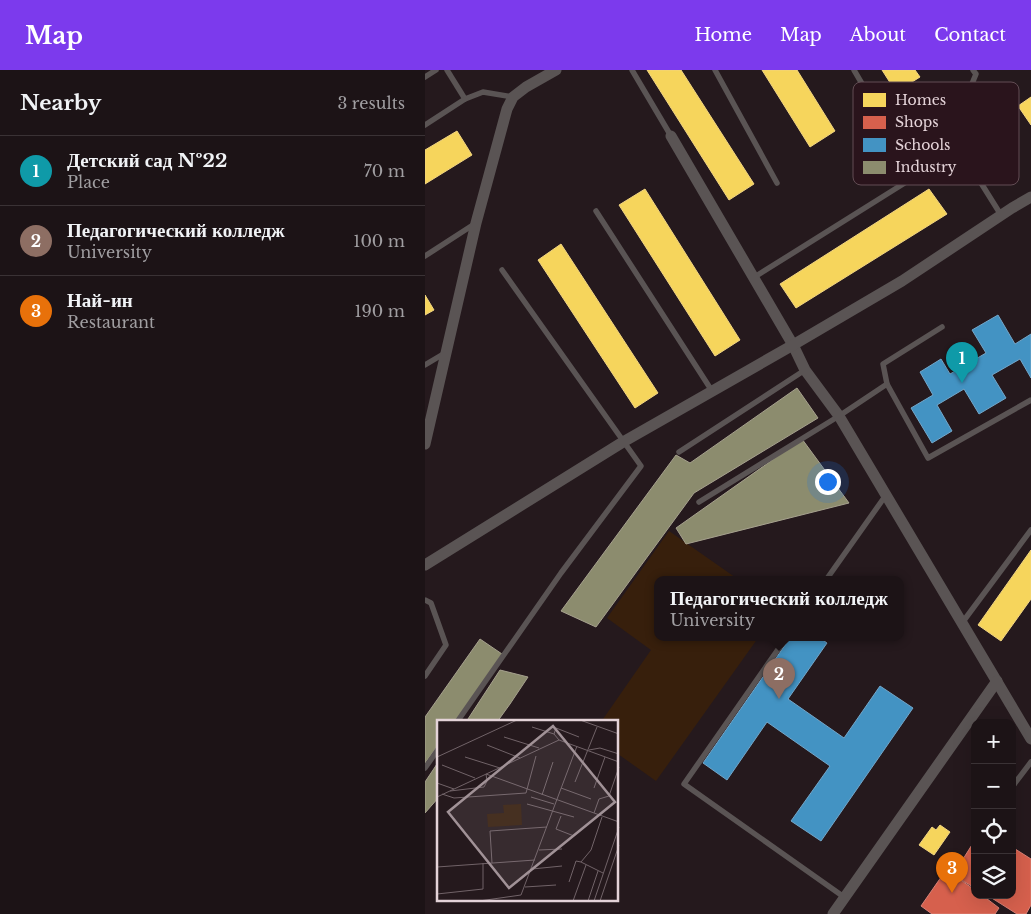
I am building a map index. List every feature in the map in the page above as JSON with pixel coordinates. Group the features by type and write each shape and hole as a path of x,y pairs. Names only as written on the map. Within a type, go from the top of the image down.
{"street":[{"path":"425,444 476,223 507,110 513,97 526,87 556,70"},
{"path":"671,136 793,345 805,370 839,416 1030,733"},
{"path":"425,565 623,442 909,276 1031,197"},
{"path":"833,914 997,681"}],"lane":[{"path":"425,77 436,70"},
{"path":"447,70 465,99"},
{"path":"632,70 671,136"},
{"path":"715,70 777,183"},
{"path":"853,70 860,82"},
{"path":"973,70 976,74 973,82"},
{"path":"425,125 465,99 483,92 513,97"},
{"path":"753,278 901,185"},
{"path":"982,185 1001,215"},
{"path":"596,211 712,391"},
{"path":"425,256 476,223"},
{"path":"458,720 561,573 641,466 502,270"},
{"path":"942,327 883,364 887,384 928,458 1031,400"},
{"path":"425,365 446,352"},
{"path":"679,452 805,370"},
{"path":"699,502 839,416 887,384"},
{"path":"829,576 886,495"},
{"path":"962,623 1031,530"},
{"path":"425,600 431,603 446,645 425,676"},
{"path":"784,641 684,784 844,897"},
{"path":"425,768 437,751"},
{"path":"1016,782 1031,762"}],"shaded area":[{"path":"669,531 733,576 654,576 654,641 756,641 656,781 619,755 619,720 602,720 651,650 607,618"}],"building: Homes":[{"path":"647,70 681,70 754,184 729,200"},
{"path":"762,70 797,70 835,131 810,147"},
{"path":"882,70 915,70 920,77 912,82 890,82"},
{"path":"1031,97 1031,125 1019,107 1019,105"},
{"path":"457,131 472,155 425,184 425,150"},
{"path":"645,189 740,340 715,356 619,205"},
{"path":"929,189 947,214 796,308 780,284"},
{"path":"561,244 658,393 635,408 538,260"},
{"path":"425,295 434,310 425,315"},
{"path":"1031,550 1031,599 1001,641 978,625"},
{"path":"940,825 950,832 934,855 919,845 932,827 936,830"}],"building: Shops":[{"path":"971,846 971,886 953,875"},
{"path":"1016,850 1031,859 1031,905 1026,914 1017,914 993,899 1016,899"},
{"path":"946,870 971,887 971,899 987,899 999,908 995,914 932,914 921,906"}],"building: Schools":[{"path":"998,315 1015,344 1031,334 1031,378 1020,359 992,375 1006,398 979,414 964,389 937,405 952,431 932,443 911,408 933,395 920,372 941,359 950,374 986,353 972,330"},
{"path":"788,641 824,641 827,643 788,699 844,738 880,686 913,708 821,841 791,821 830,766 767,722 727,780 703,763"}],"building: Industry":[{"path":"797,388 818,418 694,493 596,627 561,611 676,455 690,463"},
{"path":"802,439 849,503 686,544 676,528"},
{"path":"480,639 502,654 456,720 437,720 437,747 425,763 425,717"},
{"path":"500,670 528,677 498,720 467,720"},
{"path":"437,764 437,799 425,813 425,782"}],"place":[{"name":"Детский сад №22","path":"962,383"},
{"name":"Педагогический колледж","path":"779,699"},
{"name":"Най-ин","path":"952,893"}]}
